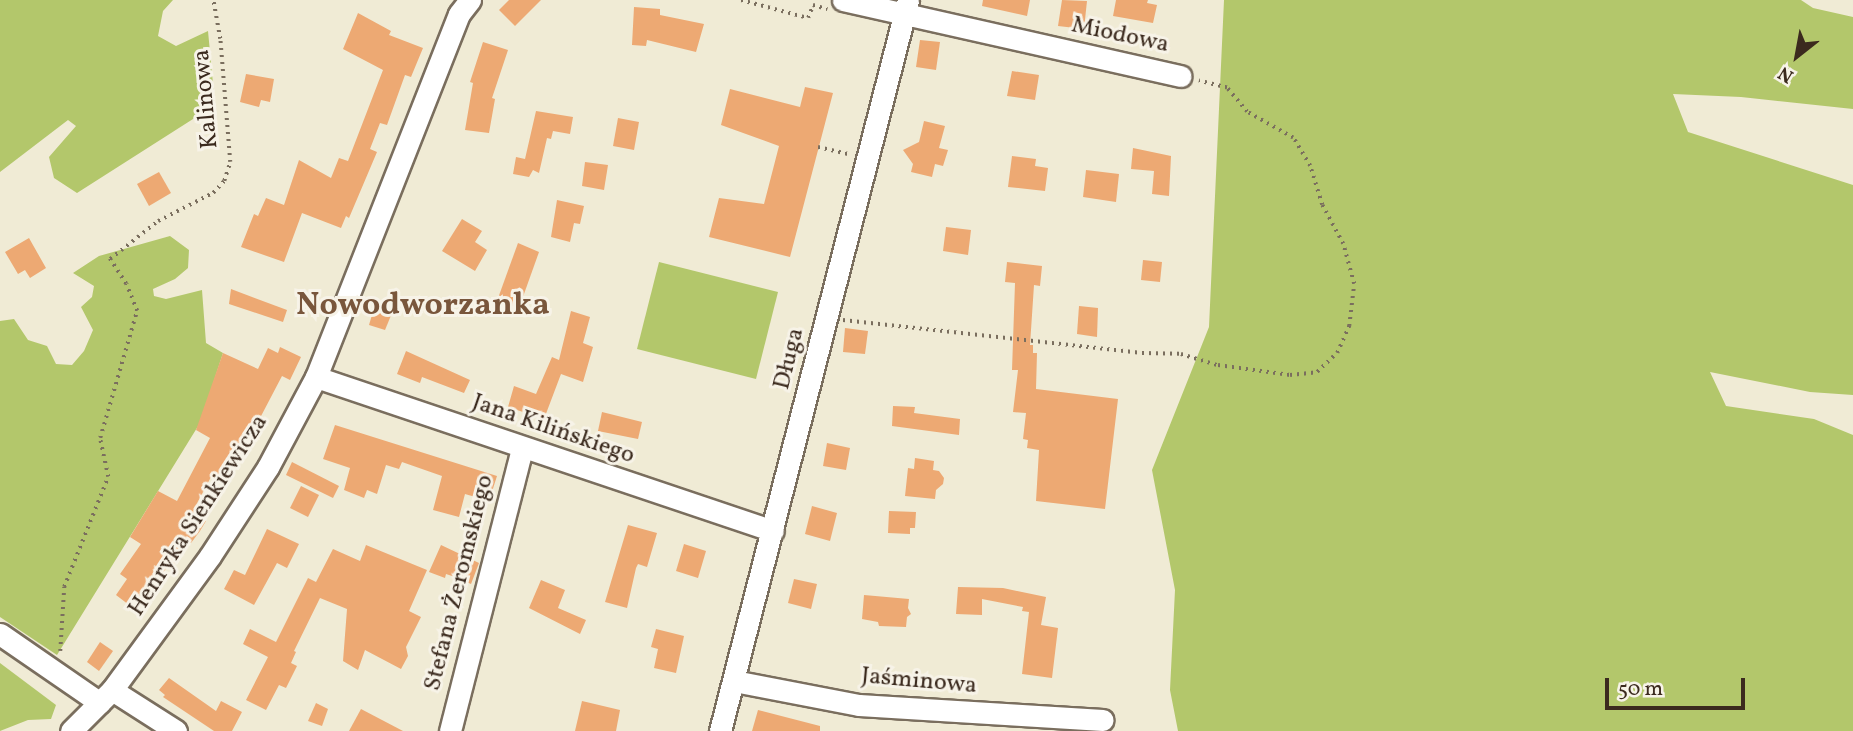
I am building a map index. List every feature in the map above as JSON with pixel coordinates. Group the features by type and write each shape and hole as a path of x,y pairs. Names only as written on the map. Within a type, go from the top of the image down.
{"street":[{"name":"Henryka Sienkiewicza","path":"71,731 106,696 268,467 316,377 459,14 470,0"},
{"name":"Miodowa","path":"841,6 906,8 1181,76"},
{"name":"Długa","path":"720,731 906,8"},
{"name":"Jana Kilińskiego","path":"316,377 773,531"},
{"name":"Stefana Żeromskiego","path":"450,731 522,448"},
{"path":"0,634 106,696 176,731"},
{"name":"Jaśminowa","path":"734,681 859,705 1102,720"}],"path":[{"name":"Kalinowa","path":"63,657 58,648 64,587 108,477 100,438 137,311 126,284 110,259 158,221 213,193 224,181 230,162 220,39 213,0"},
{"path":"741,0 808,18 813,5 841,6"},
{"path":"827,318 1142,354 1181,354 1219,365 1290,375 1317,372 1337,353 1349,326 1354,284 1343,244 1322,205 1310,166 1293,138 1247,112 1227,88 1181,76"},
{"path":"818,147 854,156"}],"green space":[{"path":"0,0 173,0 163,11 158,36 176,46 208,31 215,105 77,193 54,178 49,157 76,126 68,120 0,172"},
{"path":"1224,0 1801,0 1813,8 1853,17 1853,109 1741,97 1673,94 1688,132 1853,185 1853,395 1810,392 1710,372 1726,406 1814,419 1853,435 1853,731 1178,731 1170,690 1175,590 1152,470 1209,327"},
{"path":"170,236 189,250 188,268 175,279 153,289 154,296 166,299 202,290 206,343 223,353 200,423 57,655 0,617 0,321 14,319 28,340 47,346 56,364 72,365 84,351 93,330 81,307 92,297 94,286 73,273 99,256"},
{"path":"659,262 778,292 756,379 637,349"},
{"path":"0,663 56,705 51,719 28,720 0,731"}],"building":[{"path":"509,0 541,0 515,26 499,10"},
{"path":"983,0 1030,0 1027,16 982,6"},
{"path":"1062,0 1087,1 1084,29 1058,26"},
{"path":"1116,0 1148,0 1147,3 1157,5 1153,23 1113,16"},
{"path":"634,7 660,9 660,15 704,24 696,52 647,40 646,46 632,45"},
{"path":"358,13 391,31 389,35 423,48 411,77 405,75 387,125 380,123 370,149 377,152 349,218 346,216 341,228 302,213 284,262 241,247 254,214 258,216 266,198 284,205 299,160 331,178 339,158 348,161 383,70 343,49"},
{"path":"920,40 940,42 936,70 916,67"},
{"path":"483,42 508,50 492,98 495,99 489,133 465,130 473,83 470,82"},
{"path":"1012,71 1039,75 1035,100 1007,96"},
{"path":"246,74 274,79 270,102 261,100 259,107 240,102"},
{"path":"805,87 833,93 790,257 709,237 719,198 764,204 779,146 721,125 730,89 800,107"},
{"path":"536,111 573,117 570,134 553,131 551,139 547,138 539,173 533,170 529,177 513,174 516,157 525,159"},
{"path":"618,118 639,122 634,150 613,146"},
{"path":"924,121 945,126 939,148 948,150 943,166 935,164 932,177 911,172 913,164 903,150 919,142"},
{"path":"1133,148 1171,156 1169,196 1152,194 1154,171 1131,169"},
{"path":"1012,156 1036,159 1035,166 1048,168 1045,191 1008,187"},
{"path":"585,162 608,165 604,190 582,186"},
{"path":"1086,170 1119,174 1116,202 1083,197"},
{"path":"159,172 171,193 149,206 137,184"},
{"path":"557,200 584,206 580,224 574,223 570,242 551,237"},
{"path":"462,219 482,231 475,242 487,250 475,271 442,251"},
{"path":"946,227 971,230 968,255 943,251"},
{"path":"29,238 46,268 30,278 25,270 18,274 5,252"},
{"path":"518,243 539,252 519,308 497,301"},
{"path":"1143,260 1162,262 1160,282 1141,280"},
{"path":"1007,262 1042,266 1040,286 1034,285 1030,345 1033,345 1033,353 1037,353 1036,389 1118,399 1105,509 1036,501 1039,450 1027,448 1028,440 1023,439 1026,413 1013,412 1018,370 1012,370 1015,283 1005,282"},
{"path":"231,289 287,310 283,322 229,304"},
{"path":"1079,306 1098,308 1097,337 1077,334"},
{"path":"374,308 392,313 385,330 369,325"},
{"path":"571,311 590,317 583,343 593,347 583,382 561,374 544,419 508,407 514,386 536,394 552,357 559,360"},
{"path":"845,328 868,331 865,354 843,352"},
{"path":"280,347 301,357 290,380 282,376 225,485 211,477 194,509 194,514 206,521 200,531 191,543 188,541 174,564 170,562 159,580 150,583 133,608 116,595 127,579 120,574 141,544 130,537 158,491 177,501 210,438 196,430 223,353 258,369 268,348 278,353"},
{"path":"406,351 470,380 464,393 422,377 420,383 397,374"},
{"path":"893,406 915,407 914,413 960,419 959,435 892,426"},
{"path":"602,412 642,422 638,439 598,431"},
{"path":"335,425 497,476 489,501 465,494 459,517 433,510 442,476 402,462 399,469 386,465 377,494 367,490 364,498 344,490 350,468 323,459"},
{"path":"827,443 850,448 846,470 823,466"},
{"path":"915,458 934,461 933,470 939,471 944,478 943,484 936,490 935,499 905,496 908,468 914,469"},
{"path":"292,462 339,486 333,498 286,475"},
{"path":"301,486 319,495 308,517 290,508"},
{"path":"812,506 837,513 830,541 805,534"},
{"path":"889,511 916,512 915,528 910,528 910,534 888,533"},
{"path":"628,525 657,533 647,567 638,564 636,568 627,608 605,602"},
{"path":"267,529 299,544 287,568 277,563 254,605 224,589 234,570 245,575"},
{"path":"684,544 706,551 698,578 676,571"},
{"path":"366,545 427,570 409,611 421,617 406,647 408,656 401,669 365,650 358,670 343,661 347,609 320,598 294,651 296,652 291,663 297,666 286,688 279,685 266,710 246,700 268,657 243,644 250,629 276,642 308,578 316,582 333,549 360,561"},
{"path":"441,545 479,563 471,584 446,574 445,578 429,572"},
{"path":"794,579 817,584 811,609 788,603"},
{"path":"541,580 565,590 558,608 586,620 580,634 529,608"},
{"path":"958,587 1003,588 1046,597 1041,625 1058,628 1052,678 1022,674 1029,612 1022,611 1023,607 982,599 982,615 956,614"},
{"path":"864,595 909,599 908,608 911,614 907,617 906,627 879,626 878,622 862,619"},
{"path":"656,629 684,636 676,673 654,668 658,649 651,647"},
{"path":"100,642 113,651 99,671 87,662"},
{"path":"169,678 216,711 221,701 242,712 232,731 214,731 163,697 165,695 159,690"},
{"path":"582,701 620,710 616,731 575,731"},
{"path":"316,703 328,709 322,726 308,721"},
{"path":"361,709 403,731 349,731"},
{"path":"758,710 820,726 820,731 752,731"}],"district":[{"name":"Nowodworzanka","path":"423,306"}]}
